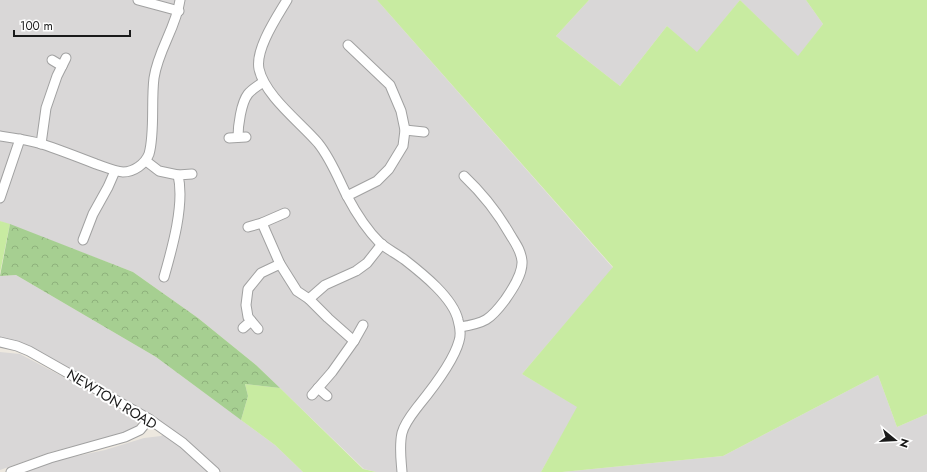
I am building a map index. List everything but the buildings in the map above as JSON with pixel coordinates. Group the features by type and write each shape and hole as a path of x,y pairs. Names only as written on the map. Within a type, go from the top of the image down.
{"street":[{"path":"138,0 179,11"},
{"path":"0,136 41,144 115,171 130,171 139,167 146,161 150,145 154,77 158,60 179,11 180,0"},
{"path":"287,0 262,46 258,57 258,68 263,82 271,93 319,143 347,196 370,232 382,244 426,278 441,293 455,311 460,327 459,341 455,352 434,386 409,418 402,433 400,449 402,472"},
{"path":"347,196 377,181 388,169 403,146 405,130 401,111 390,85 348,45"},
{"path":"41,144 46,108 57,76 64,62 52,60"},
{"path":"238,138 238,127 245,99 249,93 263,82"},
{"path":"405,130 424,132"},
{"path":"4,196 20,139"},
{"path":"146,161 159,171 178,175 192,174"},
{"path":"83,240 92,228 92,214 108,187 115,171"},
{"path":"169,271 177,219 180,186 178,175"},
{"path":"460,327 477,325 495,313 511,290 522,260 519,249 503,221 488,201 464,176"},
{"path":"248,227 262,223 285,213"},
{"path":"262,223 280,264 297,291 309,299 354,341"},
{"path":"309,299 325,285 356,271 367,263 382,244"},
{"path":"258,329 248,317 246,305 248,289 261,273 280,264"},
{"path":"243,328 251,321"},
{"path":"312,395 332,372 354,341 363,325"},
{"name":"NEWTON ROAD","path":"0,342 17,346 29,351 149,419 184,443 215,472"},
{"path":"318,388 327,396"},
{"path":"11,472 50,458 125,437 140,430 149,419"}],"shaded area":[{"path":"0,0 377,0 613,268 522,374 578,407 541,472 376,472 364,469 256,365 198,318 133,272 0,221"},
{"path":"589,0 740,0 697,53 667,26 620,86 556,36"},
{"path":"740,0 806,0 823,24 798,57"},
{"path":"16,275 156,357 275,445 303,472 23,472 49,462 105,450 144,438 161,436 169,428 22,343 0,341 0,276"},
{"path":"0,352 20,354 69,380 132,417 138,422 137,426 129,432 51,452 0,470"},
{"path":"878,375 897,427 927,414 927,472 562,472 723,456"}],"green space":[{"path":"377,0 589,0 556,36 620,86 667,26 697,52 740,0 798,56 823,24 806,0 927,0 927,414 897,427 878,375 723,456 562,472 541,472 577,407 522,374 613,267"},
{"path":"0,221 10,224 0,273"},
{"path":"10,224 133,272 198,318 256,365 280,388 245,384 248,396 241,420 156,357 16,275 0,276"},
{"path":"245,384 280,388 363,469 376,472 303,472 275,445 241,420 248,396"}]}
